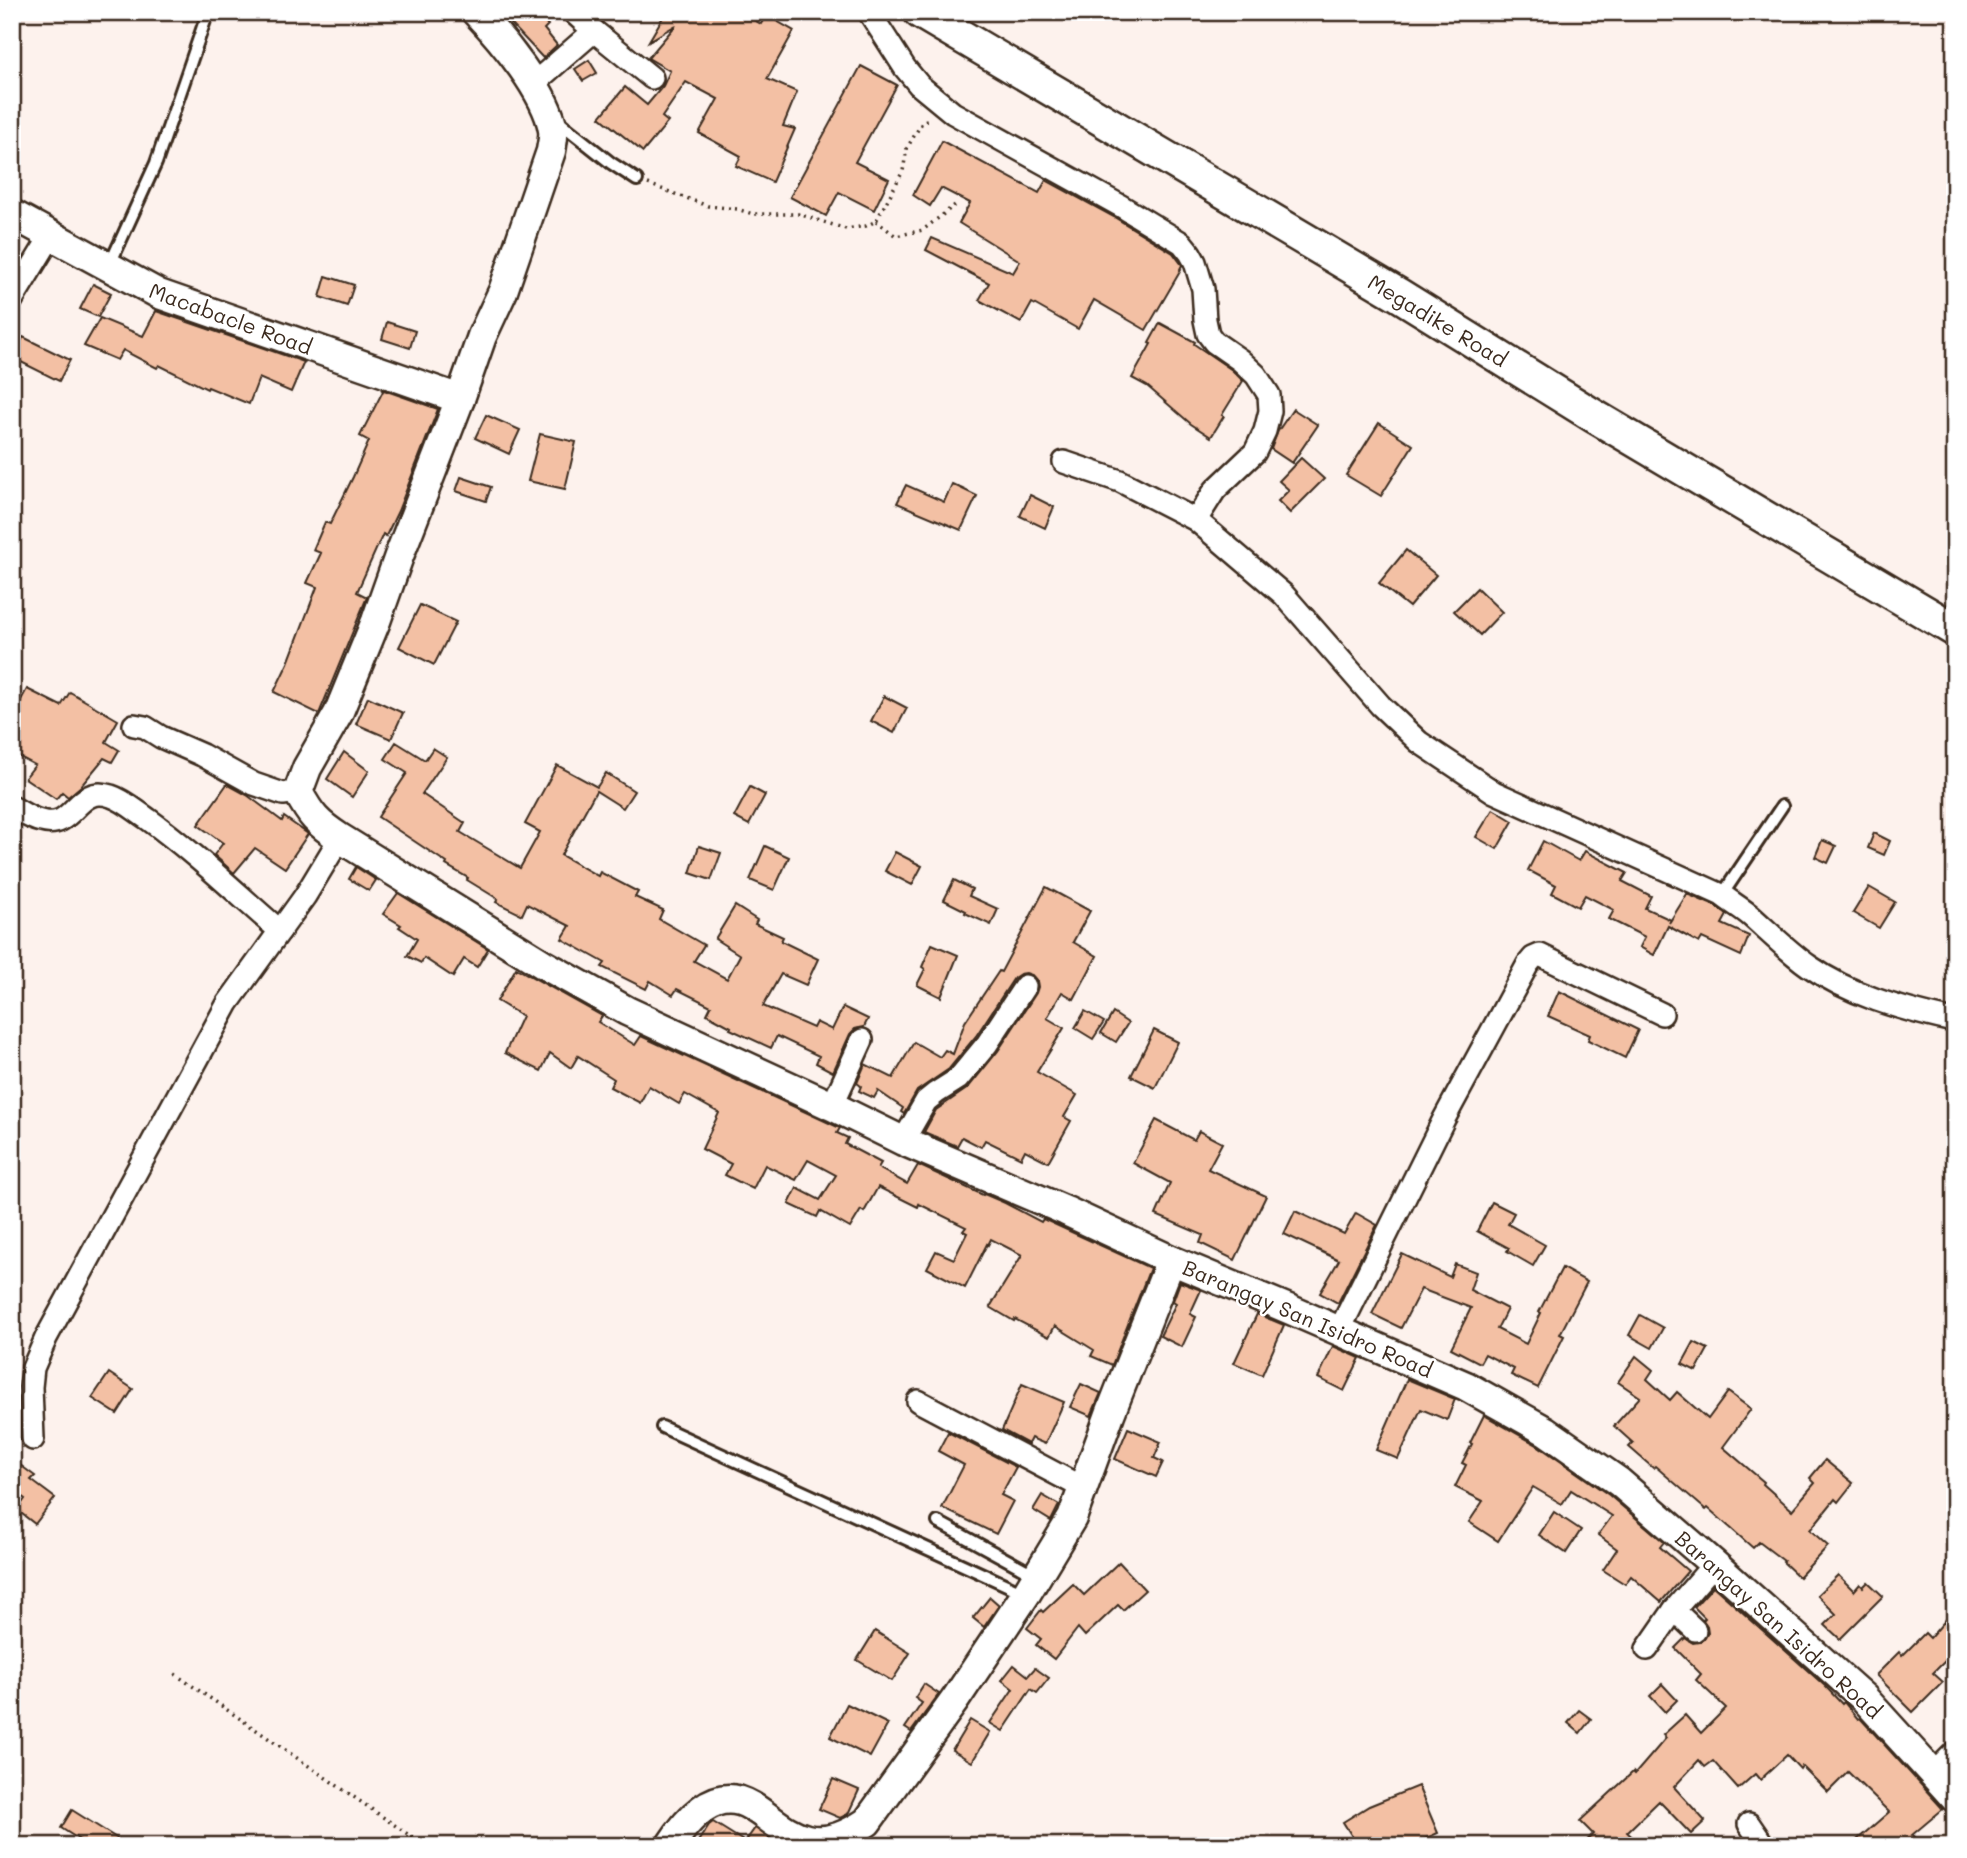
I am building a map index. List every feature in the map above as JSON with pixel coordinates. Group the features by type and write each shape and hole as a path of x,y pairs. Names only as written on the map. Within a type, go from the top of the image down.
{"main road":[{"name":"Megadike Road","path":"920,12 1387,288 1594,416 1955,631"}],"street":[{"path":"476,12 533,84 550,115 554,133 551,151 503,291 482,337 376,621 338,713 307,768 298,792 308,810 320,825 340,838 543,964 626,1011 902,1141 1066,1211 1171,1260"},
{"path":"573,12 652,78"},
{"path":"869,12 919,85 953,113 1121,206 1182,243 1190,253 1203,289 1208,334 1255,375 1269,395 1270,411 1265,431 1255,452 1215,490 1196,520"},
{"path":"533,84 594,31"},
{"name":"Macabacle Road","path":"12,214 159,294 460,399"},
{"path":"12,300 51,236"},
{"path":"1064,462 1120,481 1196,520 1284,595 1381,706 1419,743 1494,792 1722,895 1752,917 1795,956 1821,974 1856,992 1900,1009 1948,1020"},
{"path":"134,725 145,727 234,771 254,784 283,794 298,792"},
{"path":"12,807 43,822 53,822 74,810 84,798 96,793 113,796 176,839 280,931"},
{"path":"33,1439 33,1368 46,1338 228,1003 304,896 340,838"},
{"path":"1339,1331 1444,1119 1533,958 1540,955 1662,1014"},
{"path":"902,1141 926,1101 958,1079 987,1044 1026,986"},
{"path":"832,1106 862,1040"},
{"name":"Barangay San Isidro Road","path":"670,1846 679,1831 704,1806 713,1801 731,1799 749,1805 786,1831 826,1843 849,1834 867,1822 955,1700 1032,1585 1072,1518 1171,1260 1466,1386 1546,1432 1619,1482 1864,1698 1955,1797"},
{"path":"918,1401 1083,1488"},
{"path":"1647,1649 1674,1610 1714,1564"},
{"path":"1674,1610 1695,1630"},
{"path":"1934,1773 1955,1752"},
{"path":"1749,1824 1764,1846"}],"lane":[{"path":"108,267 156,163 208,12"},
{"path":"550,115 611,163 638,180"},
{"path":"1722,895 1782,806"},
{"path":"662,1427 1032,1585"},
{"path":"938,1522 1032,1585"}],"path":[{"path":"638,180 708,206 737,209 753,214 798,214 846,229 866,226 876,220 903,171 907,148 923,121 953,113"},
{"path":"876,220 896,236 923,230 955,205"},
{"path":"175,1675 425,1846"}],"building":[{"path":"500,12 535,12 548,25 544,29 557,45 543,58"},
{"path":"666,12 740,12 761,24 766,15 794,31 767,79 797,92 783,126 795,129 772,182 736,166 741,156 699,133 718,99 686,82 662,117 668,122 643,152 600,117 625,87 647,105 663,86 670,71 648,58 676,25 649,41"},
{"path":"589,60 597,73 583,81 575,69"},
{"path":"861,66 897,85 855,162 889,179 874,210 839,192 826,216 790,197"},
{"path":"942,141 1039,193 1046,180 1173,253 1182,265 1181,270 1146,330 1094,300 1078,329 1032,303 1021,323 979,300 989,283 926,250 932,238 1013,273 1020,261 959,223 970,203 941,188 930,206 913,195"},
{"path":"326,276 354,285 347,306 320,297"},
{"path":"93,284 111,293 98,317 80,309"},
{"path":"156,311 304,362 291,392 259,378 249,404 208,387 207,389 159,365 157,368 123,350 117,360 84,346 100,318 143,336"},
{"path":"387,322 415,331 410,348 382,339"},
{"path":"1160,323 1195,342 1194,344 1232,370 1243,381 1211,437 1191,424 1147,386 1132,378"},
{"path":"23,337 70,360 59,381 13,358"},
{"path":"381,389 438,409 398,511 386,536 383,534 357,592 367,597 319,714 274,692 317,587 307,583 321,553 313,550 325,522 330,524 369,441 360,436 383,391"},
{"path":"1293,409 1318,425 1292,463 1271,449 1278,431"},
{"path":"486,415 520,430 509,454 475,438"},
{"path":"1379,423 1413,445 1381,496 1346,475"},
{"path":"540,434 576,442 565,489 528,481"},
{"path":"1301,458 1324,479 1290,513 1278,501 1289,490 1279,481"},
{"path":"461,477 491,487 486,501 456,491"},
{"path":"952,484 977,496 961,530 897,503 906,485 944,502"},
{"path":"1030,495 1054,507 1045,528 1020,516"},
{"path":"1406,550 1436,575 1409,607 1379,583"},
{"path":"1477,588 1502,612 1480,635 1454,611"},
{"path":"420,605 456,622 434,665 399,647"},
{"path":"27,689 61,706 70,692 118,720 106,742 119,750 112,762 104,758 68,797 62,792 56,799 25,778 35,765 12,753 12,729 20,713 15,711"},
{"path":"884,696 907,708 894,733 871,721"},
{"path":"368,697 403,713 391,739 356,724"},
{"path":"396,742 425,760 433,748 447,757 422,794 465,823 460,832 520,868 540,832 525,824 557,765 597,787 606,773 634,791 623,808 596,791 561,855 598,876 600,872 638,892 635,897 663,910 659,919 704,945 694,961 727,979 740,955 715,939 735,906 757,920 755,924 783,937 781,941 818,959 806,985 781,974 763,1006 813,1028 816,1022 832,1030 843,1007 868,1019 864,1027 855,1029 850,1034 833,1072 816,1063 819,1056 777,1036 771,1048 730,1029 731,1027 707,1014 711,1006 677,989 673,995 650,981 646,989 602,967 605,963 562,939 570,926 527,904 522,915 496,902 498,899 378,817 407,773 385,759"},
{"path":"344,752 369,771 352,797 327,779"},
{"path":"227,784 282,821 284,817 308,834 285,868 255,848 234,873 214,855 223,843 198,825"},
{"path":"750,787 765,795 749,825 734,817"},
{"path":"1493,809 1513,821 1497,849 1476,837"},
{"path":"1874,833 1890,841 1884,855 1868,848"},
{"path":"1822,840 1836,846 1828,863 1815,857"},
{"path":"1543,841 1579,861 1585,851 1627,873 1622,881 1651,896 1645,908 1671,920 1687,894 1715,906 1727,915 1722,924 1749,936 1741,956 1702,938 1699,943 1668,926 1654,955 1640,947 1645,937 1609,919 1614,910 1585,895 1578,907 1552,893 1556,885 1528,870"},
{"path":"699,846 721,853 711,880 690,873"},
{"path":"765,846 789,857 774,890 750,880"},
{"path":"895,852 922,866 912,885 885,871"},
{"path":"356,867 376,880 369,891 349,879"},
{"path":"954,880 972,889 969,896 998,909 991,925 944,900"},
{"path":"1046,887 1090,911 1073,942 1097,956 1074,999 1062,992 1047,1018 1064,1028 1037,1072 1077,1095 1064,1117 1071,1121 1048,1162 1025,1150 1021,1158 985,1140 981,1147 962,1137 957,1146 924,1132 936,1110 968,1088 998,1051 1036,993 1037,981 1032,975 1020,974 1014,978 976,1036 949,1069 917,1091 904,1114 901,1112 903,1108 878,1091 874,1098 859,1091 861,1086 857,1083 865,1064 893,1078 914,1042 940,1057 945,1050 953,1054 965,1022 999,971 1001,972"},
{"path":"1869,887 1895,902 1879,928 1853,913"},
{"path":"398,893 488,949 477,967 464,959 453,977 424,958 421,963 407,956 417,939 383,914"},
{"path":"932,944 958,955 941,997 917,985"},
{"path":"516,968 602,1016 598,1022 635,1045 641,1036 840,1128 837,1133 848,1138 845,1144 881,1163 878,1168 907,1184 918,1165 1005,1203 1041,1222 1043,1219 1150,1268 1112,1365 1091,1356 1094,1350 1055,1326 1049,1337 990,1307 1022,1255 991,1239 965,1288 927,1268 936,1251 954,1259 967,1233 963,1231 966,1227 878,1187 864,1212 861,1210 850,1228 820,1211 817,1217 789,1204 797,1188 820,1200 836,1175 808,1160 796,1180 765,1165 753,1189 725,1175 731,1164 702,1149 719,1113 685,1094 679,1104 649,1086 640,1103 610,1087 614,1079 578,1056 571,1068 550,1053 541,1071 505,1053 522,1016 497,1001"},
{"path":"1559,991 1638,1030 1625,1058 1588,1040 1590,1035 1548,1016"},
{"path":"1085,1011 1104,1022 1093,1039 1075,1028"},
{"path":"1113,1013 1128,1023 1116,1042 1101,1033"},
{"path":"1154,1030 1178,1042 1155,1088 1131,1076"},
{"path":"1156,1120 1194,1140 1199,1131 1222,1143 1208,1169 1266,1196 1235,1260 1200,1243 1203,1235 1156,1215 1170,1183 1133,1163"},
{"path":"1492,1202 1514,1213 1508,1224 1545,1245 1533,1266 1507,1251 1509,1248 1477,1231"},
{"path":"1295,1211 1344,1234 1356,1213 1377,1225 1338,1303 1320,1293 1339,1260 1284,1234"},
{"path":"1402,1254 1450,1277 1455,1264 1476,1272 1470,1290 1507,1309 1497,1329 1526,1344 1562,1268 1587,1282 1560,1334 1564,1336 1538,1388 1511,1375 1514,1369 1485,1354 1480,1363 1451,1348 1471,1308 1421,1289 1401,1328 1372,1314"},
{"path":"1180,1282 1201,1290 1190,1314 1196,1317 1182,1347 1160,1336 1176,1303 1173,1301"},
{"path":"1257,1314 1284,1325 1262,1375 1234,1363"},
{"path":"1640,1315 1663,1328 1652,1348 1629,1335"},
{"path":"1694,1342 1708,1349 1696,1371 1682,1364"},
{"path":"1333,1346 1360,1358 1344,1391 1318,1378"},
{"path":"1636,1356 1653,1370 1647,1379 1670,1400 1677,1392 1708,1419 1728,1392 1751,1409 1723,1447 1792,1510 1815,1483 1810,1478 1825,1460 1853,1483 1838,1502 1835,1499 1810,1530 1828,1546 1799,1577 1784,1561 1759,1542 1753,1548 1708,1508 1706,1510 1629,1447 1633,1443 1614,1426 1640,1397 1618,1382"},
{"path":"109,1373 133,1389 117,1414 92,1398"},
{"path":"1407,1379 1455,1399 1447,1420 1421,1409 1398,1459 1376,1450"},
{"path":"1022,1384 1064,1402 1045,1444 1031,1438 1028,1444 1002,1430"},
{"path":"1081,1384 1101,1393 1091,1416 1070,1407"},
{"path":"1484,1415 1537,1445 1609,1495 1664,1542 1660,1547 1688,1571 1661,1602 1631,1576 1625,1584 1603,1570 1617,1549 1598,1535 1612,1516 1571,1490 1562,1504 1533,1487 1498,1541 1469,1522 1483,1501 1455,1487 1466,1465 1462,1463 1472,1444 1470,1443"},
{"path":"1128,1428 1161,1442 1154,1458 1163,1462 1156,1477 1115,1459"},
{"path":"948,1432 1016,1467 1001,1495 1013,1501 996,1534 942,1508 964,1465 938,1451"},
{"path":"12,1459 35,1476 31,1480 55,1498 35,1524 17,1510 25,1499 12,1489"},
{"path":"1042,1495 1059,1505 1051,1521 1033,1510"},
{"path":"1554,1512 1581,1530 1566,1553 1539,1535"},
{"path":"1119,1562 1145,1590 1123,1610 1118,1605 1085,1636 1078,1628 1054,1659 1036,1645 1041,1639 1027,1628 1041,1610 1043,1612 1073,1584 1084,1595"},
{"path":"1838,1575 1854,1591 1860,1584 1863,1587 1868,1582 1883,1596 1840,1639 1825,1625 1836,1614 1817,1595"},
{"path":"1713,1586 1842,1704 1844,1702 1943,1809 1912,1835 1922,1846 1850,1846 1889,1812 1848,1772 1828,1792 1787,1755 1760,1780 1755,1774 1738,1789 1713,1761 1705,1767 1699,1760 1674,1787 1705,1821 1691,1834 1659,1801 1627,1832 1642,1846 1582,1846 1593,1834 1580,1821 1633,1772 1635,1774 1666,1738 1663,1735 1685,1715 1701,1733 1726,1708 1696,1680 1701,1674 1675,1648 1685,1638 1693,1643 1705,1638 1708,1632 1703,1620 1705,1618 1694,1607"},
{"path":"990,1597 999,1605 984,1627 973,1618"},
{"path":"1955,1609 1955,1651 1933,1673 1943,1682 1913,1712 1876,1675 1899,1652 1902,1656 1925,1633 1930,1638"},
{"path":"875,1631 910,1653 892,1681 857,1660"},
{"path":"1014,1665 1028,1676 1035,1668 1049,1678 1037,1693 1031,1689 1003,1731 990,1723 1013,1689 1002,1680"},
{"path":"924,1684 939,1694 911,1732 905,1728 922,1703 915,1698"},
{"path":"1662,1684 1677,1700 1665,1712 1650,1696"},
{"path":"847,1704 888,1724 870,1757 830,1737"},
{"path":"1579,1710 1591,1719 1580,1733 1568,1723"},
{"path":"970,1720 990,1732 972,1762 952,1750"},
{"path":"833,1779 859,1790 848,1814 840,1818 819,1809"},
{"path":"1418,1786 1438,1833 1409,1846 1385,1846 1383,1839 1372,1846 1358,1846 1343,1822 1369,1806"},
{"path":"72,1810 129,1846 89,1846 61,1828"},
{"path":"713,1822 745,1842 755,1828 780,1846 695,1846"}]}
